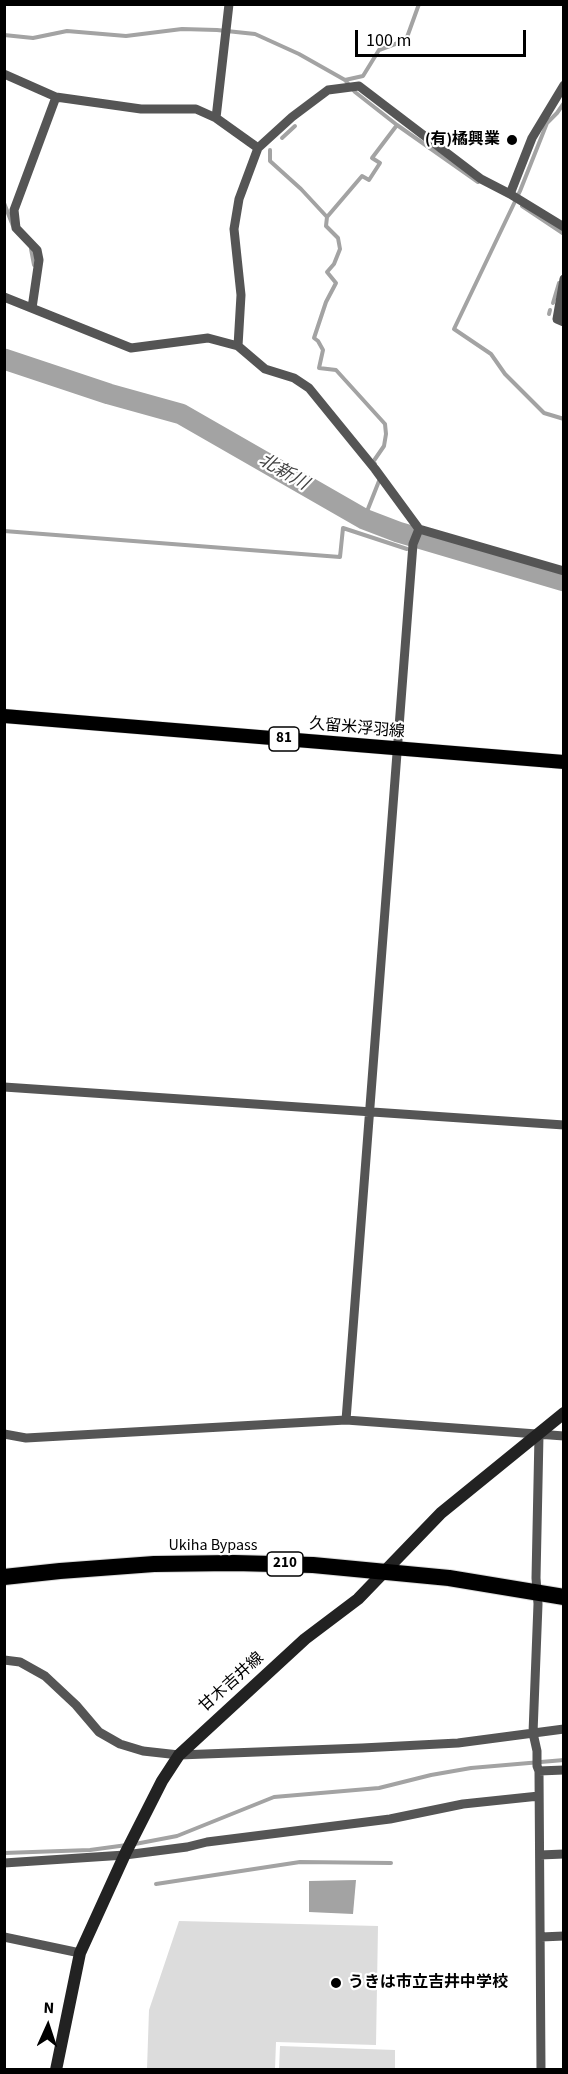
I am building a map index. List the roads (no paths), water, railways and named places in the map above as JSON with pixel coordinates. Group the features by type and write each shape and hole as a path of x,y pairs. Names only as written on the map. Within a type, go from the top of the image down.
{"highway":[{"name":"Ukiha Bypass","path":"4,1577 154,1564 313,1565 449,1578 564,1597"}],"main road":[{"name":"久留米浮羽線","path":"4,716 564,762"},
{"name":"甘木吉井線","path":"56,2070 80,1953 136,1832 162,1781 179,1755 305,1639 358,1599 441,1513 564,1413"}],"street":[{"path":"216,118 229,4"},
{"path":"4,74 56,98 141,109 196,109 216,118 258,148"},
{"path":"510,194 532,138 564,85"},
{"path":"238,346 241,295 234,229 239,199 258,148 292,117 327,90 359,86 482,179 564,227"},
{"path":"32,308 39,260 37,250 16,228 15,210 56,98"},
{"path":"564,279 556,319 564,322"},
{"path":"4,297 131,348 208,338 238,346 265,369 294,378 309,388 375,469 419,529 564,571"},
{"path":"346,1420 414,541 419,529"},
{"path":"4,1087 370,1110 564,1125"},
{"path":"4,1434 26,1438 346,1420 564,1436"},
{"path":"539,1435 536,1591 538,1604 533,1733 537,1751 539,1796 541,2070"},
{"path":"4,1660 20,1662 45,1676 99,1732 120,1744 143,1751 179,1755 446,1744 564,1730"},
{"path":"538,1769 564,1770"},
{"path":"4,1863 187,1847 207,1842 390,1819 463,1804 539,1796"},
{"path":"540,1855 564,1854"},
{"path":"4,1936 80,1953"},
{"path":"541,1937 564,1936"}],"waterway":[{"path":"345,80 363,76 379,50 406,40 419,4"},
{"path":"4,35 33,38 67,31 126,36 182,29 255,34 299,54 345,80 355,92 397,125 478,182"},
{"path":"564,103 547,123 520,191 454,329 491,354 505,374 544,413 564,419"},
{"path":"375,464 373,462 384,446 385,424 336,370 319,368 323,350 314,338 326,302 336,283 327,272 334,264 340,249 338,238 326,226 327,217 362,176 369,180 380,163 372,158 397,125"},
{"path":"282,138 295,126"},
{"path":"270,150 270,161 327,217"},
{"path":"4,203 13,226"},
{"path":"522,206 564,234"},
{"path":"31,249 34,265"},
{"path":"553,303 559,283"},
{"path":"549,314 550,310"},
{"name":"北新川","path":"4,359 109,394 181,414 364,519 398,532 564,581"},
{"path":"364,519 379,481"},
{"path":"4,531 340,557 343,528 407,549"},
{"path":"135,1844 177,1836 274,1797 379,1788 471,1768 564,1760"},
{"path":"4,1853 90,1850 127,1845"},
{"path":"156,1884 300,1862 391,1863"}],"place":[{"name":"(有)橘興業","path":"512,140"},
{"name":"うきは市立吉井中学校","path":"336,1983"}]}
